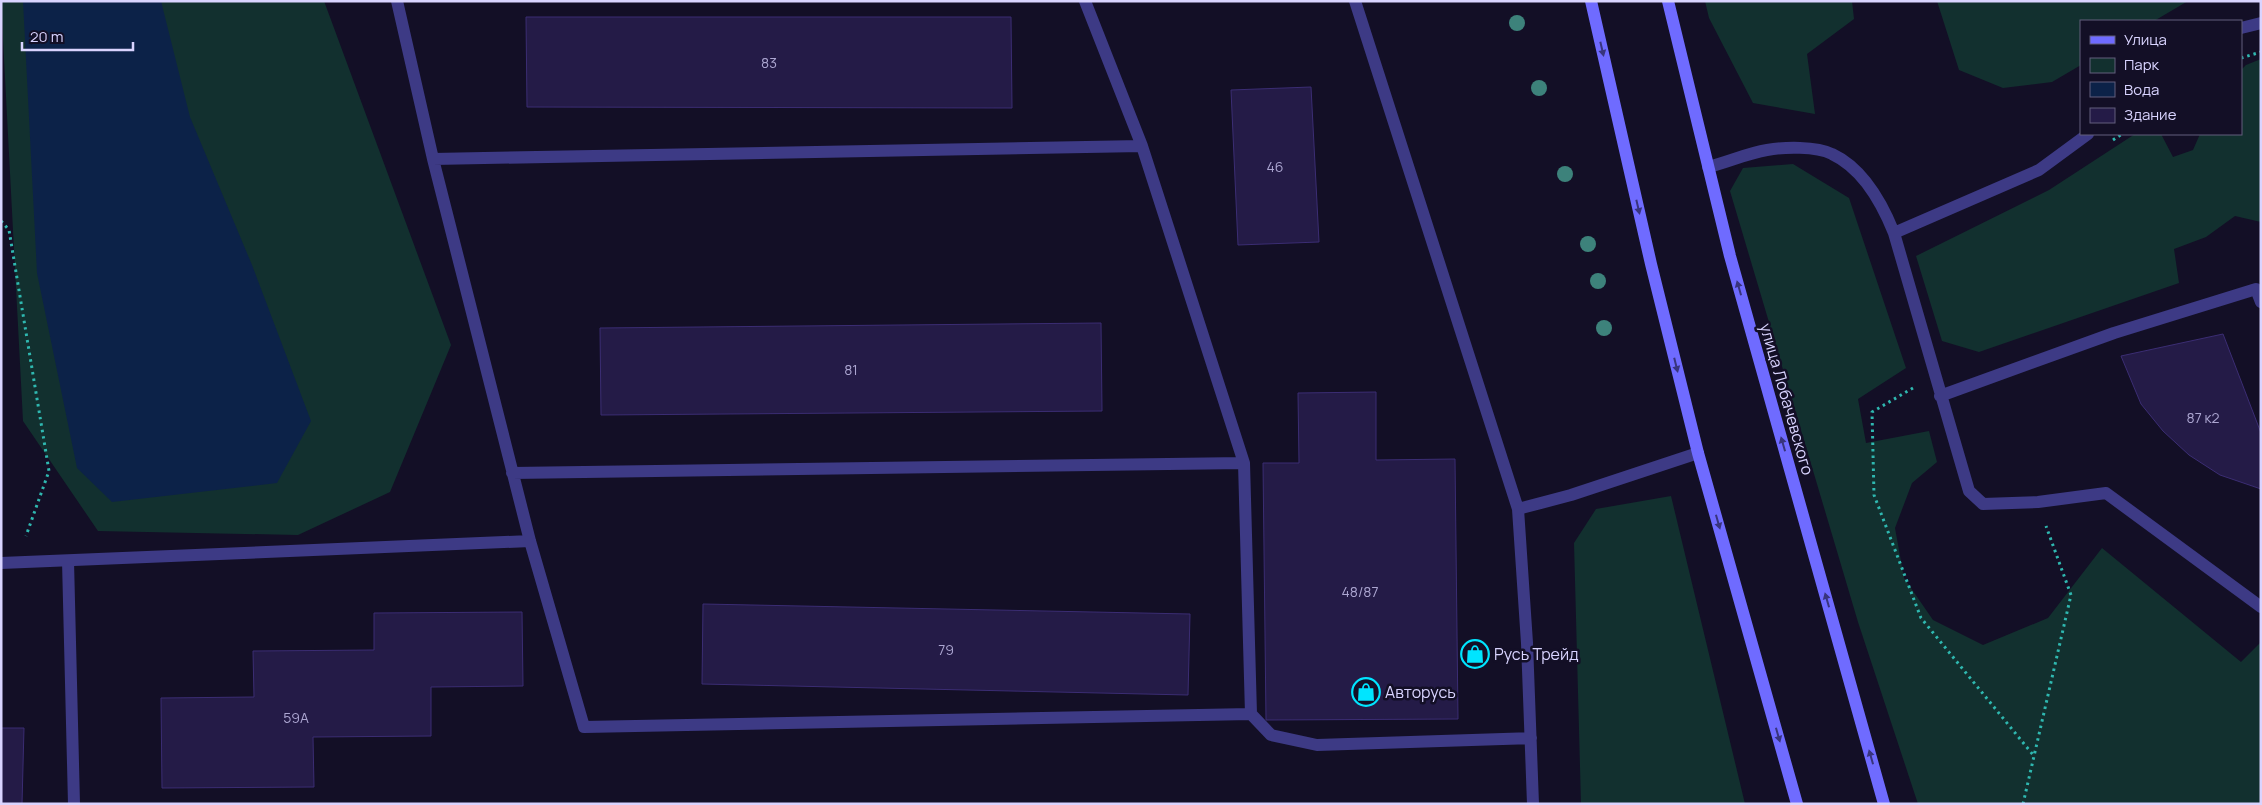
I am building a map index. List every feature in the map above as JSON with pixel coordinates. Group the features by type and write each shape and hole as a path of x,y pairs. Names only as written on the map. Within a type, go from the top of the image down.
{"main road":[{"path":"1592,1 1651,264 1698,452 1797,804"},
{"name":"улица Лобачевского","path":"1668,1 1733,266 1884,804"}],"lane":[{"path":"397,1 433,159 512,472 584,727 1251,714"},
{"path":"1085,1 1142,146 1244,463 1251,714 1271,735 1317,744 1531,738"},
{"path":"1355,1 1518,508 1528,643 1533,804"},
{"path":"2242,28 2261,23"},
{"path":"1894,233 2039,170 2087,135"},
{"path":"433,159 1142,146"},
{"path":"1708,167 1767,150 1800,148 1830,152 1849,164 1865,183 1884,209 1894,233 1969,491 1983,504 2038,502 2106,493 2261,607"},
{"path":"1940,396 2114,333 2256,289 2261,302"},
{"path":"1518,508 1571,495 1698,452"},
{"path":"512,472 1244,463"},
{"path":"1,563 530,541"},
{"path":"68,561 74,804"}],"path":[{"path":"2242,58 2261,52"},
{"path":"1,221 9,230 49,471 16,562"},
{"path":"1917,392 1915,387 1872,412 1874,495 1922,618 2034,756"},
{"path":"2023,804 2071,595 2038,502"}],"green space":[{"path":"1,1 324,1 451,345 390,492 298,535 98,531 23,421"},
{"path":"1705,1 1852,1 1854,19 1807,54 1815,114 1753,103 1709,18"},
{"path":"1937,1 2188,1 2156,20 2080,20 2080,66 2052,82 2003,88 1959,70"},
{"path":"2261,59 2261,222 2235,216 2206,237 2174,249 2179,283 1979,352 1942,341 1916,256 2049,190 2133,135 2162,135 2173,157 2193,150 2200,135 2242,135 2242,69 2246,65"},
{"path":"1793,164 1849,198 1906,368 1858,399 1866,443 1929,431 1937,462 1912,483 1895,528 1904,578 1933,620 1983,645 2048,618 2102,548 2241,662 2261,642 2261,804 1918,804 1858,622 1730,191 1743,168"},
{"path":"1671,496 1745,804 1581,804 1574,543 1596,509"}],"water":[{"path":"23,1 161,1 190,117 252,265 311,421 277,483 112,502 77,468 37,273"}],"building":[{"path":"526,17 1011,17 1012,108 527,107"},
{"path":"1311,87 1319,242 1238,245 1231,90"},
{"path":"1101,323 1102,411 601,415 600,328"},
{"path":"2223,334 2261,433 2261,489 2220,475 2189,455 2163,431 2141,404 2121,356"},
{"path":"1376,392 1376,460 1455,459 1458,719 1266,720 1263,463 1299,463 1298,393"},
{"path":"703,604 1190,614 1188,695 702,684"},
{"path":"522,612 523,686 431,687 431,736 313,737 314,787 162,788 161,698 254,697 253,651 374,650 374,613"},
{"path":"1,728 24,728 22,804 1,804"}],"place":[{"name":"Русь Трейд","path":"1475,654"},
{"name":"Авторусь","path":"1366,692"}]}
